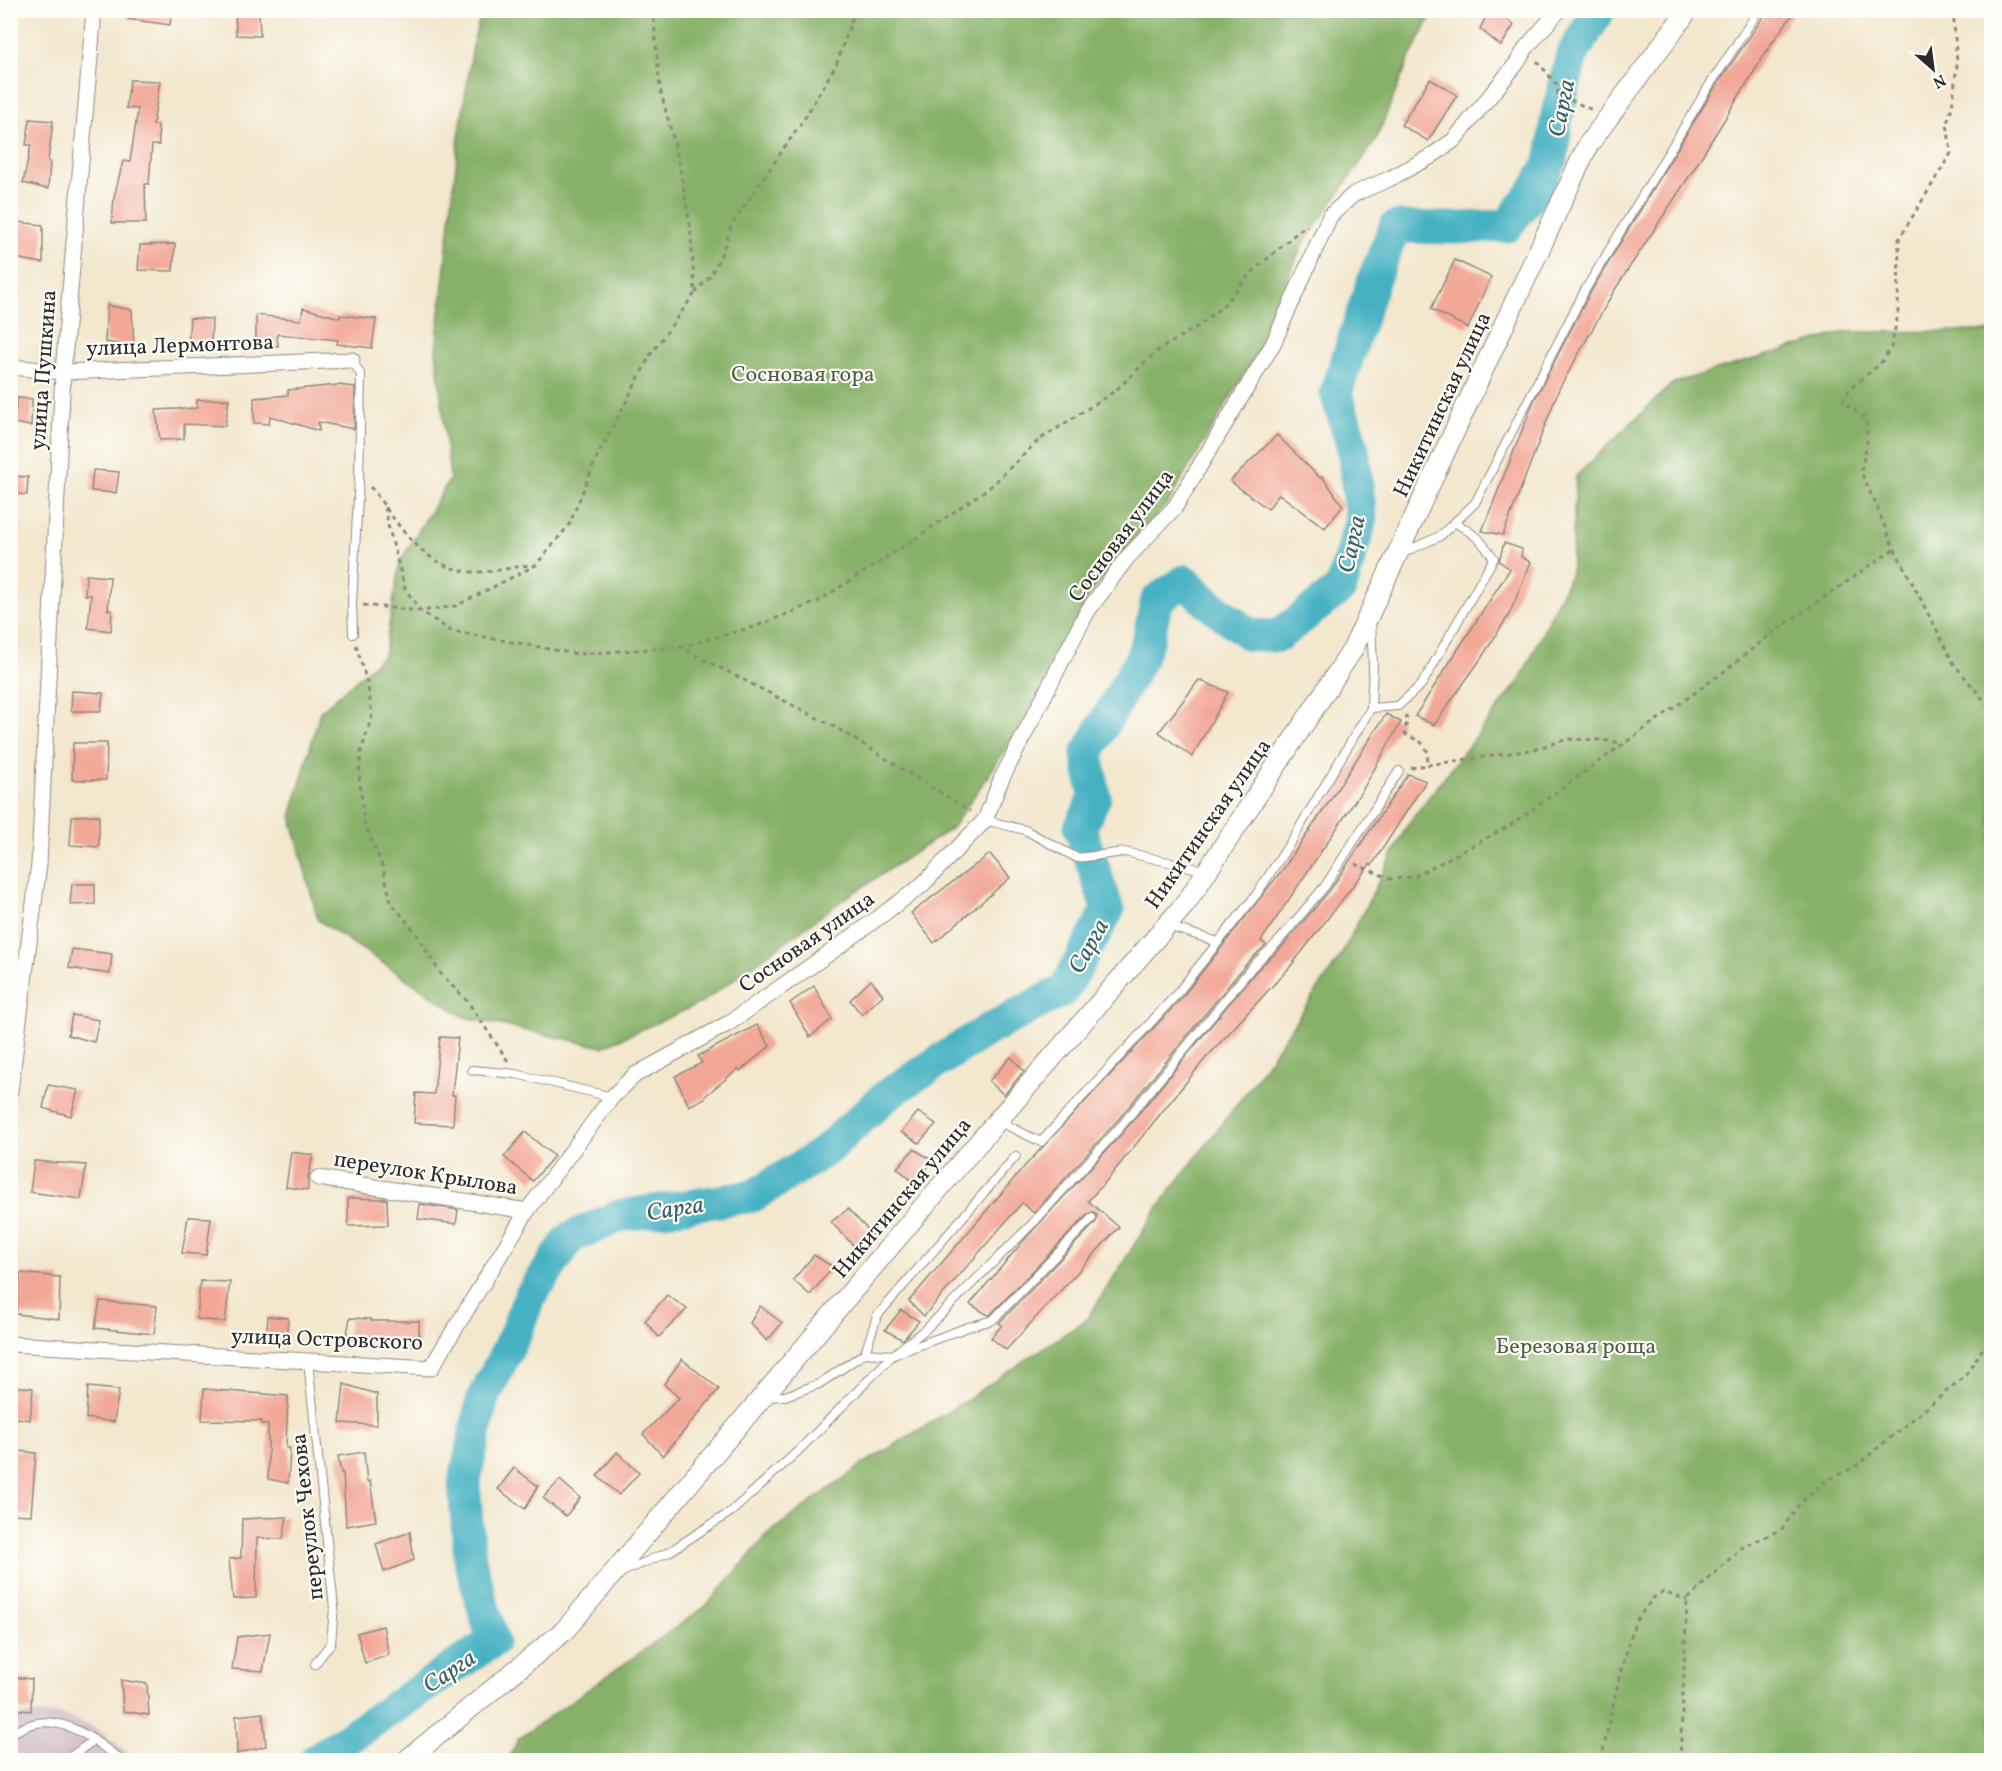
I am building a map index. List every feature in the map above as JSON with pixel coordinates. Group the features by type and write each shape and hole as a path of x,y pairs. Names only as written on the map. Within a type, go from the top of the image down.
{"street":[{"name":"улица Пушкина","path":"10,1091 39,864 63,372 94,10"},
{"path":"1330,216 1354,194 1430,158 1454,140 1559,10"},
{"name":"Никитинская улица","path":"407,1761 565,1630 1186,903 1353,649 1588,145 1688,10"},
{"name":"Сосновая улица","path":"635,1076 729,1023 842,945 920,887 985,820 1001,780 1087,612 1126,559 1175,507 1273,344 1330,216"},
{"name":"улица Лермонтова","path":"10,368 63,372 352,360"},
{"name":"улица Островского","path":"10,1344 431,1368 527,1211 612,1097 635,1076"},
{"name":"переулок Крылова","path":"318,1178 527,1211"}],"lane":[{"path":"1397,555 1440,536 1475,503 1585,290 1707,89 1759,10"},
{"path":"352,360 361,375 359,479 352,603 353,634"},
{"path":"1371,708 1398,706 1422,684 1494,558 1478,538 1455,522"},
{"path":"998,1121 1041,1142 1175,996 1256,895 1292,840 1371,708 1373,665 1371,611"},
{"path":"610,1577 669,1552 732,1512 797,1452 893,1355 927,1328 1034,1222 1122,1125 1254,966 1277,943 1325,886 1399,771"},
{"path":"985,820 1025,830 1077,858 1125,852 1207,871"},
{"path":"1166,926 1218,942"},
{"path":"472,1070 516,1074 612,1097"},
{"path":"762,1398 785,1395 819,1384 865,1353 877,1316 1016,1156"},
{"path":"865,1353 893,1355 993,1320 1092,1218"},
{"name":"переулок Чехова","path":"308,1361 334,1608 331,1643 315,1664"},
{"path":"10,1734 33,1724 59,1722 94,1740 121,1761"},
{"path":"66,1761 94,1740"}],"path":[{"path":"352,603 421,611 456,606 536,565 569,525 596,459 651,354 695,292 711,275 732,224 804,119 836,66 855,10"},
{"path":"1953,10 1957,65 1952,106 1947,123 1951,153 1899,239 1898,314 1891,348 1880,364 1850,388 1843,401 1866,419 1867,442 1861,471 1894,549 1954,664 1992,710"},
{"path":"653,11 660,89 677,153 690,225 695,292"},
{"path":"1526,48 1557,85 1558,94 1608,118"},
{"path":"385,507 405,589 421,611 451,631 578,654 680,647 754,627 817,602 990,487 1040,440 1115,391 1157,351 1197,327 1223,306 1249,276 1300,230 1330,216"},
{"path":"359,479 374,490 397,525 419,549 445,566 471,572 536,565"},
{"path":"1342,860 1391,879 1414,876 1509,826 1721,674 1767,637 1894,549"},
{"path":"353,634 368,686 372,716 361,752 359,775 364,822 383,867 391,902 418,936 440,973 468,1002 497,1042 516,1074"},
{"path":"680,647 835,727 985,820"},
{"path":"1398,706 1407,719 1405,734 1421,742 1428,752 1427,765 1530,750 1568,739 1622,743"},
{"path":"1680,1761 1687,1600 1741,1548 1782,1529 1799,1504 1808,1496 1826,1481 1856,1466 1965,1376 1992,1334"},
{"path":"1601,1761 1620,1674 1635,1622 1653,1598 1663,1592 1687,1600"}],"shaded area":[{"path":"60,1714 95,1728 139,1760 11,1760 11,1721 21,1715"}],"green space":[{"name":"Сосновая гора","path":"482,11 1434,11 1409,59 1375,142 1302,245 1257,352 1169,501 1093,589 1016,735 952,828 844,899 701,1003 602,1047 464,1017 318,920 291,817 320,712 384,655 400,562 450,479 436,350 459,136 474,39"},
{"name":"Березовая роща","path":"1991,331 1991,1760 508,1760 518,1739 706,1606 770,1532 863,1464 948,1412 1087,1319 1159,1206 1251,1086 1339,959 1408,824 1520,680 1571,573 1576,476 1673,383 1845,332"}],"building":[{"path":"129,10 172,10 170,25 128,19"},
{"path":"235,10 259,10 260,36 236,35"},
{"path":"1489,10 1495,10 1514,25 1501,46 1480,29"},
{"path":"1768,10 1796,10 1773,41 1692,172 1614,291 1559,389 1503,535 1482,531 1533,403 1590,293 1712,92"},
{"path":"1430,79 1457,95 1428,141 1401,125"},
{"path":"130,80 160,81 153,125 158,125 159,145 152,145 149,184 145,184 146,223 112,223 114,197 123,161 130,162 138,109 126,108"},
{"path":"30,119 53,121 48,161 50,162 48,189 23,183 31,145 26,145"},
{"path":"17,222 43,225 43,263 14,258"},
{"path":"175,244 173,271 138,270 140,245"},
{"path":"1455,260 1491,277 1468,328 1431,309"},
{"path":"107,305 132,310 134,346 105,342"},
{"path":"303,308 340,318 340,315 376,319 372,348 337,344 338,340 277,334 278,346 256,345 256,315 301,320"},
{"path":"190,318 212,319 211,346 188,346"},
{"path":"338,385 355,387 354,429 318,422 319,431 270,416 269,424 254,423 254,398 288,395 288,390"},
{"path":"17,398 32,399 31,426 14,423"},
{"path":"229,399 225,426 184,424 184,439 160,440 156,410 197,408 197,400"},
{"path":"1277,435 1320,478 1322,476 1343,506 1325,528 1279,494 1268,509 1230,481"},
{"path":"93,470 119,472 116,493 91,491"},
{"path":"10,476 28,477 27,495 10,493"},
{"path":"1504,543 1522,549 1521,557 1531,562 1509,615 1434,725 1415,716 1510,569 1499,561"},
{"path":"86,575 110,577 108,610 112,610 111,631 88,628 91,595 85,595"},
{"path":"1199,680 1228,692 1192,757 1159,732"},
{"path":"72,691 103,693 101,711 71,711"},
{"path":"1386,714 1401,722 1363,789 1261,941 1266,945 1248,962 1117,1121 1034,1213 1022,1203 924,1316 909,1301 1024,1167 1180,1000 1283,869"},
{"path":"73,743 107,743 106,780 72,780"},
{"path":"1408,774 1426,781 1372,865 1370,864 1290,967 1205,1059 1088,1201 1119,1227 1006,1350 991,1338 1002,1325 999,1323 1096,1222 1097,1214 1093,1212 1088,1214 990,1315 970,1304 1025,1239 1126,1129 1257,970 1282,947 1330,890"},
{"path":"99,815 99,847 70,845 72,816"},
{"path":"990,854 1010,878 934,943 911,913"},
{"path":"72,884 95,884 95,904 70,905"},
{"path":"72,949 112,954 110,974 69,968"},
{"path":"871,980 883,995 862,1015 850,1000"},
{"path":"814,986 832,1019 810,1037 790,1003"},
{"path":"72,1015 99,1020 94,1042 68,1035"},
{"path":"757,1025 770,1046 740,1071 738,1069 705,1098 689,1106 675,1076 702,1063 698,1056"},
{"path":"440,1037 458,1038 452,1095 455,1095 453,1125 414,1123 416,1093 434,1094"},
{"path":"1011,1057 1024,1071 1004,1095 989,1081"},
{"path":"48,1085 78,1090 71,1116 43,1108"},
{"path":"918,1112 936,1124 919,1143 901,1132"},
{"path":"525,1132 554,1156 533,1181 504,1157"},
{"path":"914,1149 932,1160 917,1185 897,1168"},
{"path":"291,1152 313,1155 308,1177 308,1190 286,1187"},
{"path":"34,1161 86,1165 81,1199 30,1192"},
{"path":"348,1198 387,1199 388,1225 348,1226"},
{"path":"420,1204 458,1210 456,1224 418,1219"},
{"path":"848,1209 872,1234 859,1245 853,1245 831,1222"},
{"path":"188,1217 211,1218 206,1255 182,1253"},
{"path":"814,1255 833,1267 810,1295 793,1280"},
{"path":"20,1273 60,1277 59,1319 16,1314"},
{"path":"200,1281 230,1282 225,1322 197,1319"},
{"path":"667,1295 687,1309 659,1337 645,1321"},
{"path":"100,1301 157,1306 154,1334 95,1328"},
{"path":"760,1306 782,1323 767,1341 750,1323"},
{"path":"901,1310 919,1321 903,1340 885,1330"},
{"path":"268,1316 288,1318 286,1343 266,1340"},
{"path":"350,1318 371,1319 371,1321 419,1321 419,1345 385,1345 386,1341 346,1339"},
{"path":"682,1359 719,1389 663,1456 643,1434 679,1398 664,1384"},
{"path":"344,1384 377,1394 377,1425 340,1423"},
{"path":"10,1386 33,1388 30,1420 10,1417"},
{"path":"88,1387 119,1390 114,1422 86,1418"},
{"path":"204,1389 288,1396 286,1448 290,1448 288,1483 268,1479 268,1425 261,1424 262,1421 202,1420"},
{"path":"10,1450 36,1453 31,1515 10,1514"},
{"path":"364,1452 367,1482 370,1481 376,1521 346,1526 343,1473 341,1473 338,1456"},
{"path":"617,1452 639,1473 619,1495 597,1476"},
{"path":"514,1468 538,1486 525,1509 498,1489"},
{"path":"560,1480 580,1498 566,1516 543,1498"},
{"path":"287,1517 283,1539 257,1538 256,1598 233,1599 229,1559 241,1558 242,1519"},
{"path":"410,1532 414,1560 384,1572 376,1544"},
{"path":"383,1626 389,1655 365,1663 357,1633"},
{"path":"270,1633 263,1671 232,1669 237,1637"},
{"path":"10,1677 32,1679 31,1711 10,1709"},
{"path":"121,1680 147,1684 149,1715 123,1711"},
{"path":"263,1713 266,1746 237,1754 236,1716"}],"waterway":[{"name":"Сарга","path":"315,1760 493,1641 470,1561 464,1484 482,1401 515,1334 529,1298 570,1238 619,1216 753,1196 824,1152 888,1094 984,1032 1064,990 1108,910 1080,828 1095,797 1087,754 1141,658 1157,600 1185,581 1203,599 1250,635 1278,636 1341,588 1361,519 1353,448 1336,393 1373,281 1395,227 1507,226 1536,188 1552,159 1557,115 1572,55 1599,10"}]}
